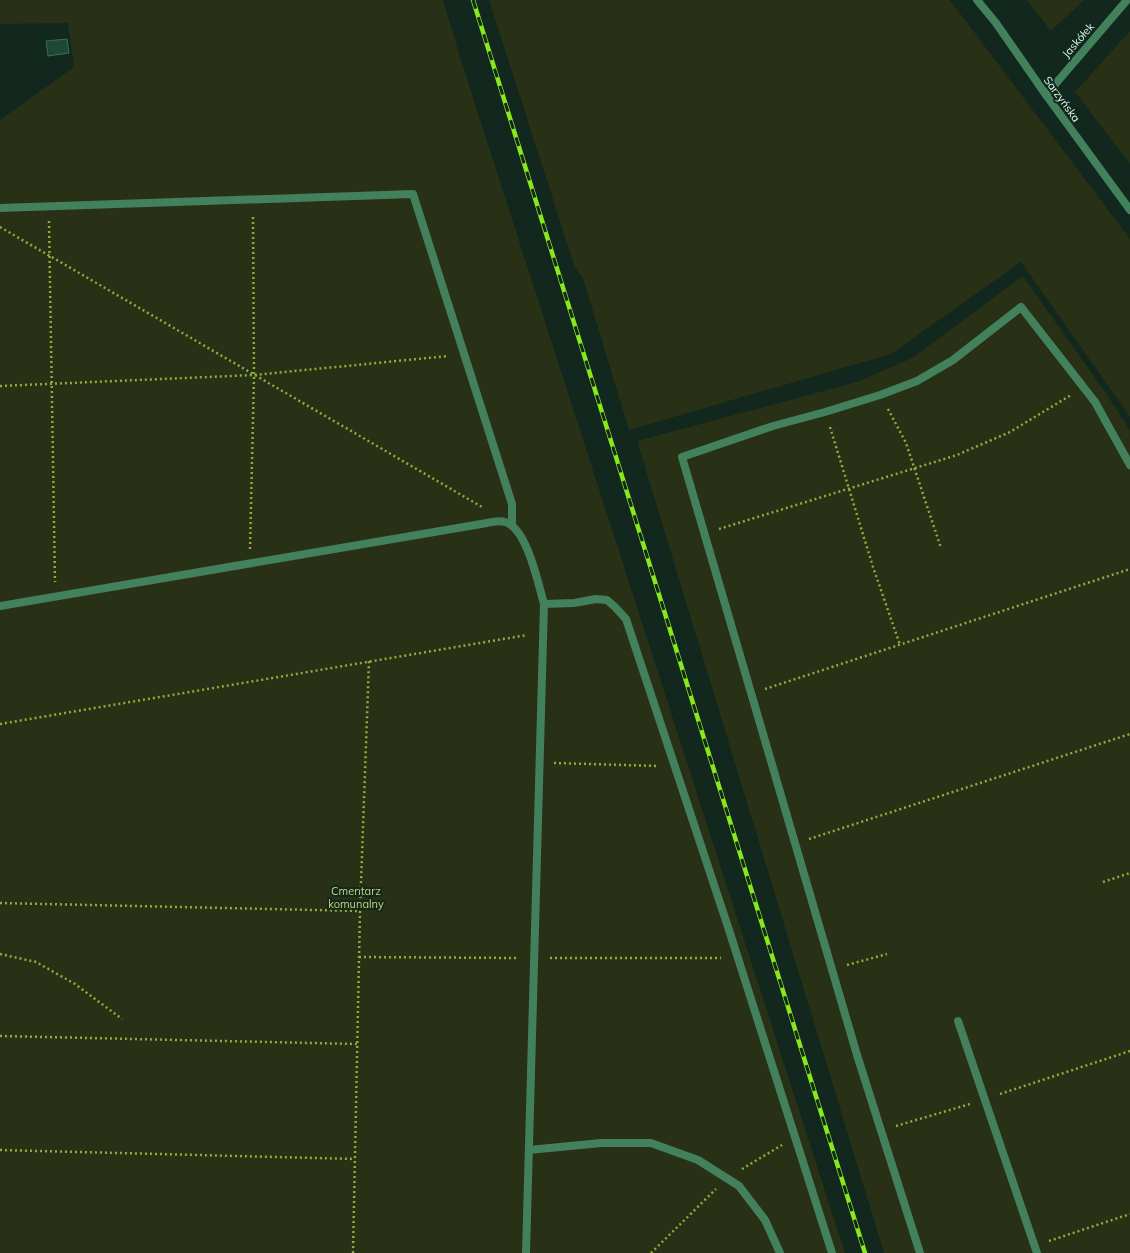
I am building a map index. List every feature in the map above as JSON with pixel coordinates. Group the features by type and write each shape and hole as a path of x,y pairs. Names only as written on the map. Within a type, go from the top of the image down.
{"street":[{"name":"Sarzyńska","path":"977,0 996,23 1046,95 1130,210"},
{"name":"Jaskółek","path":"1046,95 1127,0"},
{"path":"0,208 413,194 512,504 512,524"},
{"path":"920,1253 857,1055 682,457 773,426 880,395 917,381 953,360 1021,307 1095,402 1130,465"},
{"path":"0,606 487,523 504,521 515,526 526,544 544,604 526,1253"},
{"path":"544,604 574,603 596,599 607,600 626,619 729,930 832,1253"},
{"path":"958,1021 1035,1250"},
{"path":"529,1150 602,1143 651,1143 698,1160 739,1186 765,1220 780,1253"}],"path":[{"path":"249,563 254,375 253,200"},
{"path":"49,207 55,596"},
{"path":"0,227 484,509"},
{"path":"0,386 254,375 464,354"},
{"path":"704,534 957,455 1010,432 1083,387"},
{"path":"880,395 906,443 941,548"},
{"path":"825,412 873,567 900,645"},
{"path":"751,693 1130,570"},
{"path":"0,724 543,632"},
{"path":"353,1253 360,911 369,661"},
{"path":"795,843 1130,734"},
{"path":"540,763 675,766"},
{"path":"1103,882 1130,873"},
{"path":"0,903 360,911"},
{"path":"0,954 36,962 75,984 122,1019"},
{"path":"832,970 887,954"},
{"path":"0,1036 357,1044"},
{"path":"881,1131 1130,1051"},
{"path":"0,1150 355,1159"},
{"path":"1035,1250 1130,1214"}],"green space":[{"name":"Cmentarz komunalny","path":"0,0 443,0 466,76 845,1253 0,1253 0,120 74,67 68,23 0,24"},
{"path":"489,0 949,0 1130,239 1130,417 1021,262 891,354 629,430 583,278 575,268"},
{"path":"1027,0 1084,0 1051,31"},
{"path":"1130,31 1130,164 1075,92"},
{"path":"1023,276 1103,389 1130,430 1130,1253 884,1253 637,441 857,382 912,358"}],"building":[{"path":"67,39 69,53 48,56 46,41"}],"railway":[{"path":"473,0 865,1253"}]}
